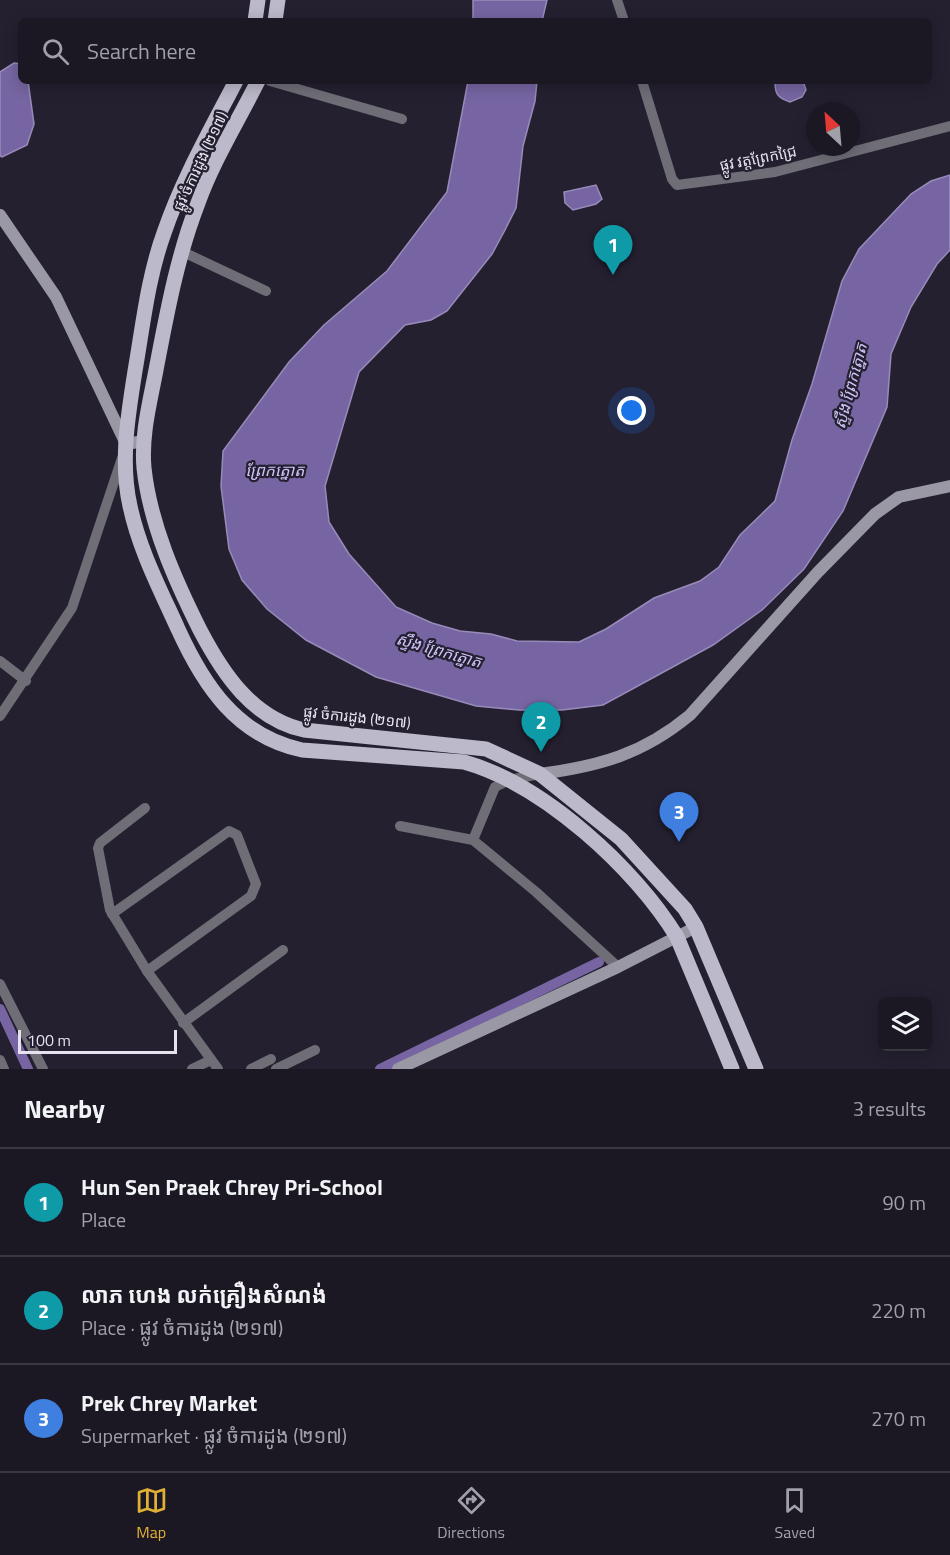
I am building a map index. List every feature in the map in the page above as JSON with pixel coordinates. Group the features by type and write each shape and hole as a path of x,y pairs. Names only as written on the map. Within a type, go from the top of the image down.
{"main road":[{"path":"255,18 258,0"},
{"path":"275,18 278,0"},
{"name":"ផ្លូវ ចំការដូង (២១៧)","path":"234,84 180,191 164,233 152,274 128,414 126,444 129,504 140,543 203,678 229,710 256,734 282,745 302,750 464,762 482,767 509,780 558,812 605,852 666,920 676,938 732,1069"},
{"name":"ផ្លូវ ចំការដូង (២១៧)","path":"257,84 199,200 181,251 173,282 144,441 144,468 160,537 187,604 222,668 267,717 285,726 304,730 486,748 540,774 628,846 685,909 696,927 756,1069"},
{"path":"170,611 187,604"}],"street":[{"path":"617,0 623,18"},
{"path":"280,84 402,119"},
{"name":"ផ្លូវ វត្តព្រែកជ្រៃ","path":"643,84 672,179 677,185 775,172 950,126"},
{"path":"0,215 57,297 126,444 72,608 26,681 0,716"},
{"path":"181,251 266,291"},
{"path":"126,444 144,441"},
{"path":"473,840 495,787 509,780 576,769 614,759 640,750 670,732 690,715 818,572 875,514 899,497 950,486"},
{"path":"0,661 26,681"},
{"path":"145,808 103,839 98,849 112,914 147,971 214,1064 192,1069"},
{"path":"400,826 473,840 536,892 618,967"},
{"path":"112,914 229,831 237,835 256,884 255,890 251,896 147,971"},
{"path":"398,1069 618,967 696,927"},
{"path":"183,1023 283,950"},
{"path":"0,984 44,1069"},
{"path":"251,1069 315,1050"},
{"path":"0,1060 4,1069"}],"water":[{"path":"473,0 547,0 543,18 473,18"},
{"path":"14,63 18,64 18,84 28,84 34,124 27,145 2,157 0,156 0,72"},
{"name":"ព្រែកត្នោត","path":"467,84 537,84 535,101 523,146 516,208 492,254 447,311 431,320 405,325 359,372 325,486 329,522 349,554 396,607 432,623 460,631 491,634 517,641 579,642 606,629 654,598 700,581 719,567 740,535 775,501 842,281 859,249 911,194 931,181 950,175 950,250 937,264 911,307 891,354 887,407 843,511 804,569 762,610 713,645 603,705 562,710 519,710 476,706 376,677 306,640 267,609 242,580 229,549 221,486 223,451 289,362 324,325 387,271 447,192"},
{"path":"775,84 804,84 806,90 802,97 790,102 780,97"},
{"path":"596,185 602,199 596,204 573,210 565,203 564,192"}],"waterway":[{"path":"380,1069 599,962"},
{"path":"0,1009 28,1069"}],"place":[{"name":"Hun Sen Praek Chrey Pri-School","path":"613,275"},
{"name":"លាភ ហេង លក់គ្រឿងសំណង់","path":"541,752"},
{"name":"Prek Chrey Market","path":"679,842"}],"water label":[{"name":"ស្ទឹង ព្រែកត្នោត","path":"850,386"},
{"name":"ស្ទឹង ព្រែកត្នោត","path":"439,650"}]}
